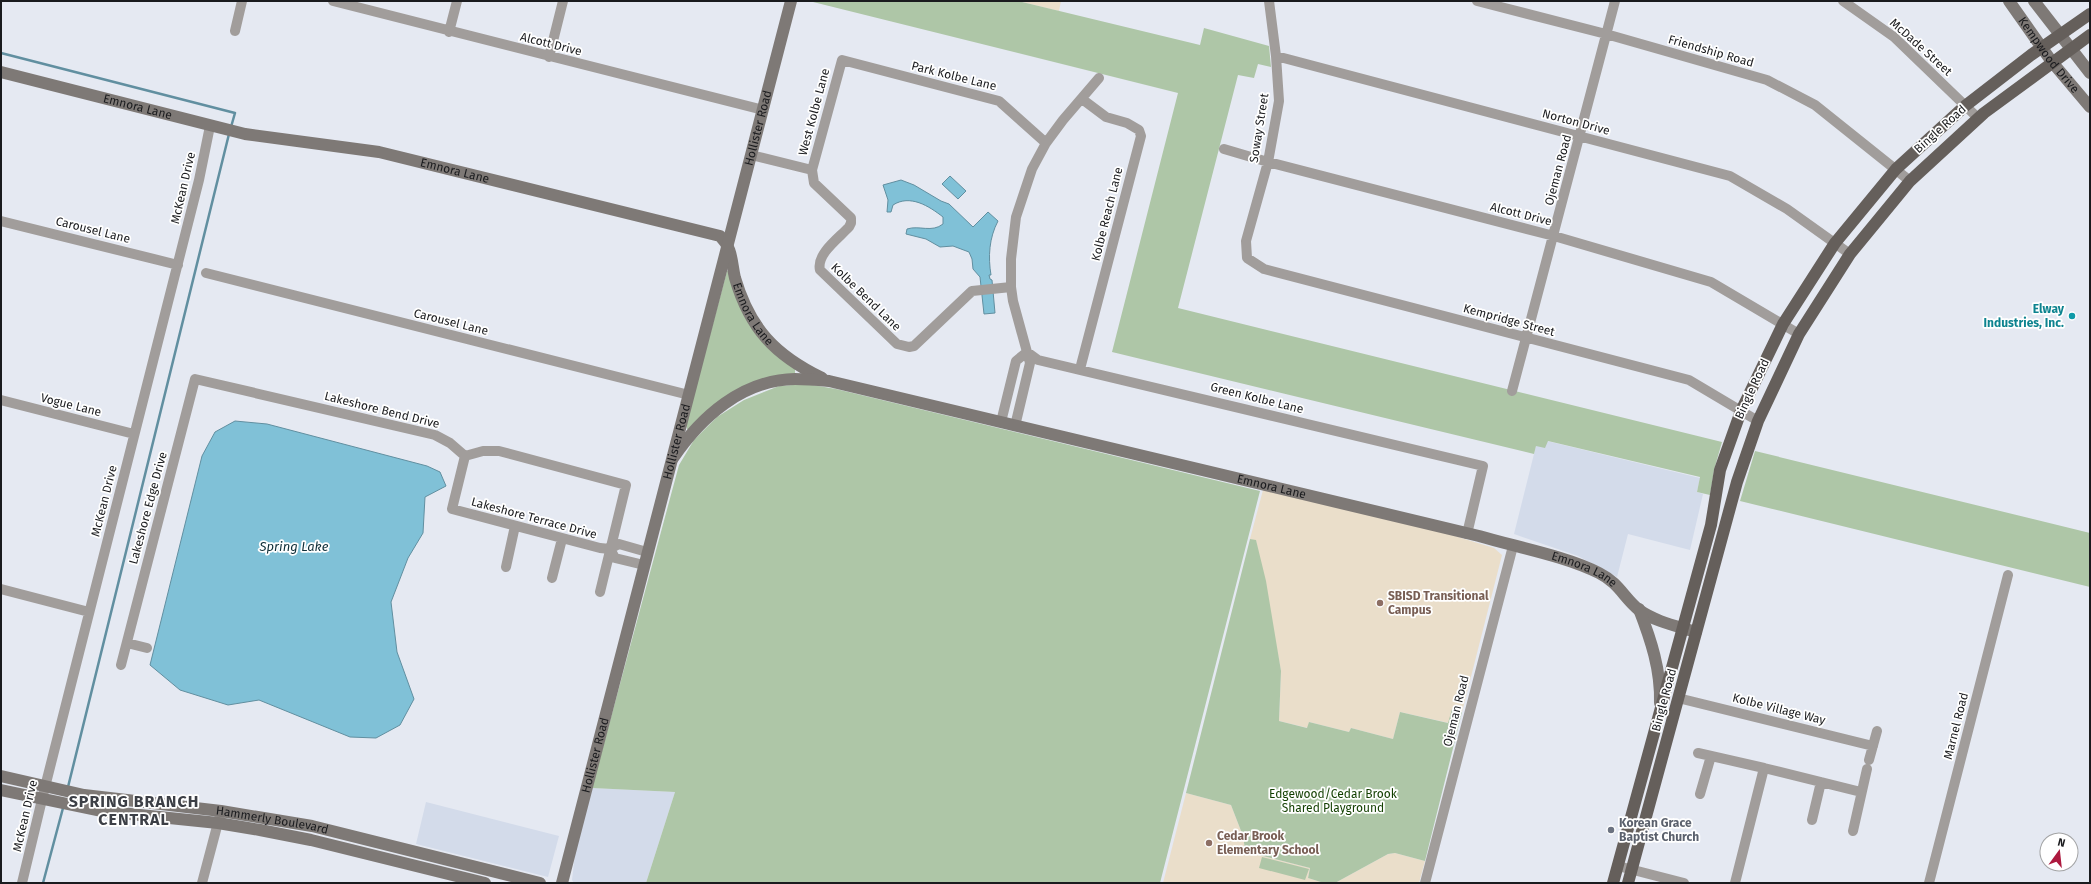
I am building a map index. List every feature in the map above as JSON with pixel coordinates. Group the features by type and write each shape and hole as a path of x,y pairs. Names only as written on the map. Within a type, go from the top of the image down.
{"main road":[{"name":"Bingle Road","path":"1613,883 1711,525 1720,470 1741,411 1782,324 1834,243 1896,169 1965,106 2043,47 2090,14"},
{"name":"Bingle Road","path":"1628,883 1737,482 1758,421 1799,334 1850,254 1910,181 1978,118 2070,48 2090,35"},
{"path":"1711,525 1724,528"},
{"path":"1647,761 1660,765"}],"street":[{"path":"235,31 242,1"},
{"name":"Alcott Drive","path":"332,1 349,3 449,32 763,110"},
{"path":"449,32 457,1"},
{"path":"549,56 563,1"},
{"name":"Hollister Road","path":"562,883 728,244 757,156 763,110 791,1"},
{"name":"Soway Street","path":"1247,258 1246,241 1268,162 1279,101 1276,56 1269,1"},
{"name":"Friendship Road","path":"1478,1 1606,34 1767,80 1815,105 1910,181"},
{"name":"Ojeman Road","path":"1512,391 1615,1"},
{"name":"McDade Street","path":"1843,1 1894,37 1978,118"},
{"name":"Kempwood Drive","path":"2009,1 2043,47 2052,62 2090,107"},
{"name":"Kempwood Drive","path":"2034,1 2090,73"},
{"name":"Norton Drive","path":"1276,56 1730,176 1787,209 1850,254"},
{"name":"Park Kolbe Lane","path":"842,60 999,101 1046,143"},
{"name":"West Kolbe Lane","path":"812,170 842,60"},
{"name":"Emnora Lane","path":"1,72 245,134 379,152 422,161 720,236 728,244 740,295 749,315 763,336 777,350 799,367 829,381"},
{"path":"1015,426 1030,363 1013,301 1006,287 1016,217 1025,188 1046,143 1099,78"},
{"name":"Kolbe Reach Lane","path":"1080,369 1141,136 1139,130 1127,123 1102,116 1082,98"},
{"name":"McKean Drive","path":"22,883 47,800 89,612 178,265 199,180 210,126"},
{"name":"Alcott Drive","path":"1224,149 1268,162 1554,236 1711,282 1799,334"},
{"path":"757,156 812,170"},
{"name":"Kolbe Bend Lane","path":"812,170 814,183 850,218 851,223 822,256 819,265 820,270 897,344 909,347 914,346 972,291 1006,287"},
{"name":"Carousel Lane","path":"1,221 178,265"},
{"name":"Kempridge Street","path":"1247,258 1264,269 1689,380 1758,421"},
{"name":"Carousel Lane","path":"206,273 689,395"},
{"path":"1001,422 1016,361 1027,352"},
{"name":"Green Kolbe Lane","path":"1027,352 1038,360 1483,466 1467,534"},
{"name":"Lakeshore Bend Drive","path":"195,378 435,435 450,443 464,456"},
{"name":"Lakeshore Edge Drive","path":"121,665 195,378"},
{"name":"Emnora Lane","path":"673,458 688,437 707,416 747,390 770,382 794,379 829,381 1467,534 1582,565 1600,573 1617,584 1639,610 1662,622 1696,632"},
{"name":"Vogue Lane","path":"1,400 134,434"},
{"path":"464,456 483,451 499,451 626,485 600,592"},
{"name":"Lakeshore Terrace Drive","path":"464,456 452,509 562,539 610,549 619,544 647,552"},
{"path":"506,567 516,526"},
{"path":"552,578 562,539"},
{"name":"Ojeman Road","path":"1425,883 1513,546"},
{"name":"Lakeshore Terrace Drive","path":"610,549 615,558 644,565"},
{"name":"Marnel Road","path":"1929,883 2008,575"},
{"path":"1,589 89,612"},
{"path":"1639,610 1653,646 1659,675 1660,715"},
{"path":"127,643 146,648"},
{"name":"Kolbe Village Way","path":"1678,698 1873,746"},
{"path":"1853,831 1861,792 1877,731"},
{"path":"1698,753 1861,792"},
{"path":"1700,794 1710,756"},
{"path":"1735,883 1764,768"},
{"name":"Hammerly Boulevard","path":"1,776 49,788 82,801 135,816 218,823 311,840 484,883"},
{"path":"1812,820 1821,782"},
{"name":"Hammerly Boulevard","path":"1,790 47,800 82,801 221,811 312,826 540,883"},
{"path":"202,883 221,811"},
{"path":"311,840 312,826"},
{"path":"430,869 433,857"},
{"path":"1618,866 1684,883"}],"shaded area":[{"path":"1018,1 1061,1 1059,11"},
{"path":"1547,441 1700,478 1697,492 1703,494 1690,550 1628,534 1617,577 1578,556 1514,534 1536,446"},
{"name":"SBISD Transitional Campus","path":"1263,490 1442,532 1494,548 1502,555 1462,712 1452,709 1449,723 1400,712 1393,739 1351,728 1349,732 1309,722 1308,728 1279,721 1281,671 1256,541 1250,539"},
{"path":"592,788 675,792 646,883 574,883 572,880 575,854"},
{"name":"Cedar Brook Elementary School","path":"1186,793 1231,805 1243,836 1245,849 1251,853 1310,868 1308,878 1324,883 1163,883"},
{"path":"426,802 559,836 548,877 416,844"},
{"name":"Cedar Brook Elementary School","path":"1395,853 1425,861 1419,883 1335,883 1388,854"}],"green space":[{"path":"809,1 1018,1 1200,45 1204,28 1269,46 1271,67 1258,64 1254,78 1238,75 1178,308 1722,442 1714,470 1710,495 1697,492 1700,477 1548,441 1545,448 1536,446 1534,454 1112,352 1178,93"},
{"path":"727,271 731,271 736,288 795,369 795,374 767,381 690,429 687,429 686,424"},
{"path":"807,384 836,389 1260,491 1160,883 646,883 675,792 592,788 679,465 694,440 717,417 744,400 779,386"},
{"path":"1755,451 2090,533 2090,587 1740,501"},
{"name":"Edgewood/Cedar Brook Shared Playground","path":"1250,539 1256,540 1266,581 1281,671 1279,721 1307,728 1309,722 1349,732 1351,728 1393,739 1400,712 1448,723 1452,709 1462,712 1425,861 1395,853 1388,854 1335,883 1324,883 1308,878 1310,868 1251,853 1245,849 1243,836 1231,805 1186,793"},
{"path":"1262,857 1309,869 1305,880 1259,868"}],"water":[{"path":"950,176 966,191 958,199 942,184"},
{"path":"901,180 914,185 949,204 973,227 988,212 998,221 991,241 991,275 989,275 990,279 992,280 995,313 984,314 980,277 973,269 972,259 969,252 953,246 940,247 926,239 906,234 907,229 939,227 943,224 943,217 926,205 913,201 899,202 893,205 891,212 887,212 888,200 883,185"},
{"name":"Spring Lake","path":"235,421 267,424 427,466 440,472 446,486 425,497 423,533 408,558 391,602 397,652 414,699 400,725 376,738 350,737 259,700 228,705 180,690 150,665 202,456 215,432"}],"waterway":[{"path":"1,53 235,113 231,127"},
{"path":"68,787 229,134"},
{"path":"43,883 63,808"}],"place":[{"name":"Elway Industries, Inc.","path":"2072,316"},
{"name":"SBISD Transitional Campus","path":"1380,603"},
{"name":"Korean Grace Baptist Church","path":"1611,830"},
{"name":"Cedar Brook Elementary School","path":"1209,843"}],"district":[{"name":"SPRING BRANCH CENTRAL","path":"134,810"}]}
